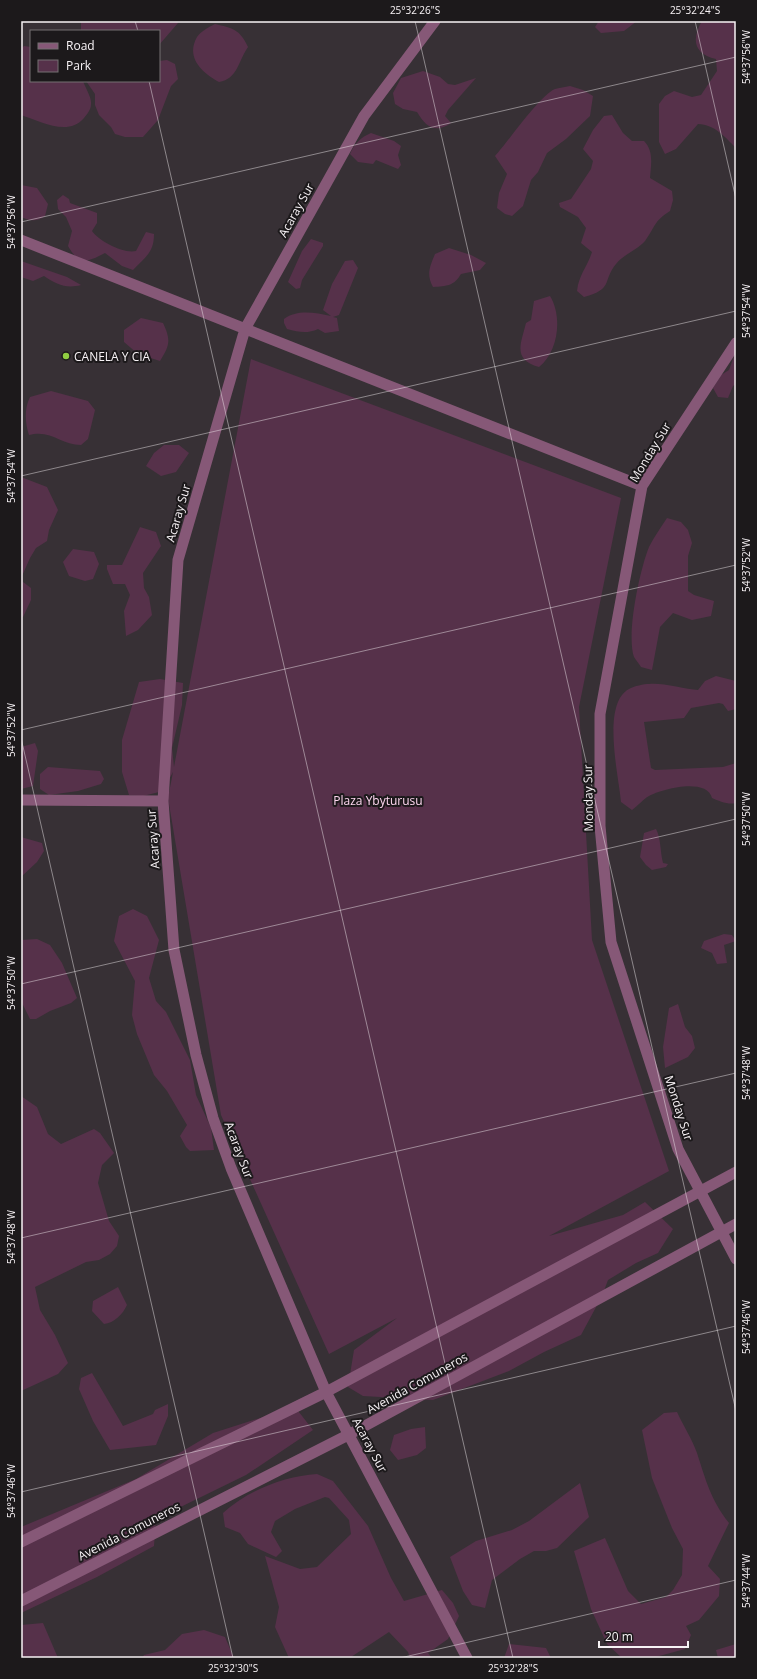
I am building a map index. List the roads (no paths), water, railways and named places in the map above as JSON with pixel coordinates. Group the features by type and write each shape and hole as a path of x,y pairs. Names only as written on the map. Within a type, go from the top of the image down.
{"street":[{"name":"Acaray Sur","path":"435,21 364,116 245,329 178,560 163,801 174,950 196,1055 213,1118 234,1175 326,1392 350,1434 467,1658"},
{"path":"21,240 642,486"},
{"name":"Monday Sur","path":"736,343 642,486 600,714 600,826 611,942 678,1149 736,1259"},
{"path":"21,800 163,801"},
{"path":"21,1542 326,1392 700,1193 736,1172"},
{"name":"Avenida Comuneros","path":"21,1601 350,1434 736,1224"}],"place":[{"name":"CANELA Y CIA","path":"66,356"}],"park label":[{"name":"Plaza Ybyturusu","path":"378,800"}]}
